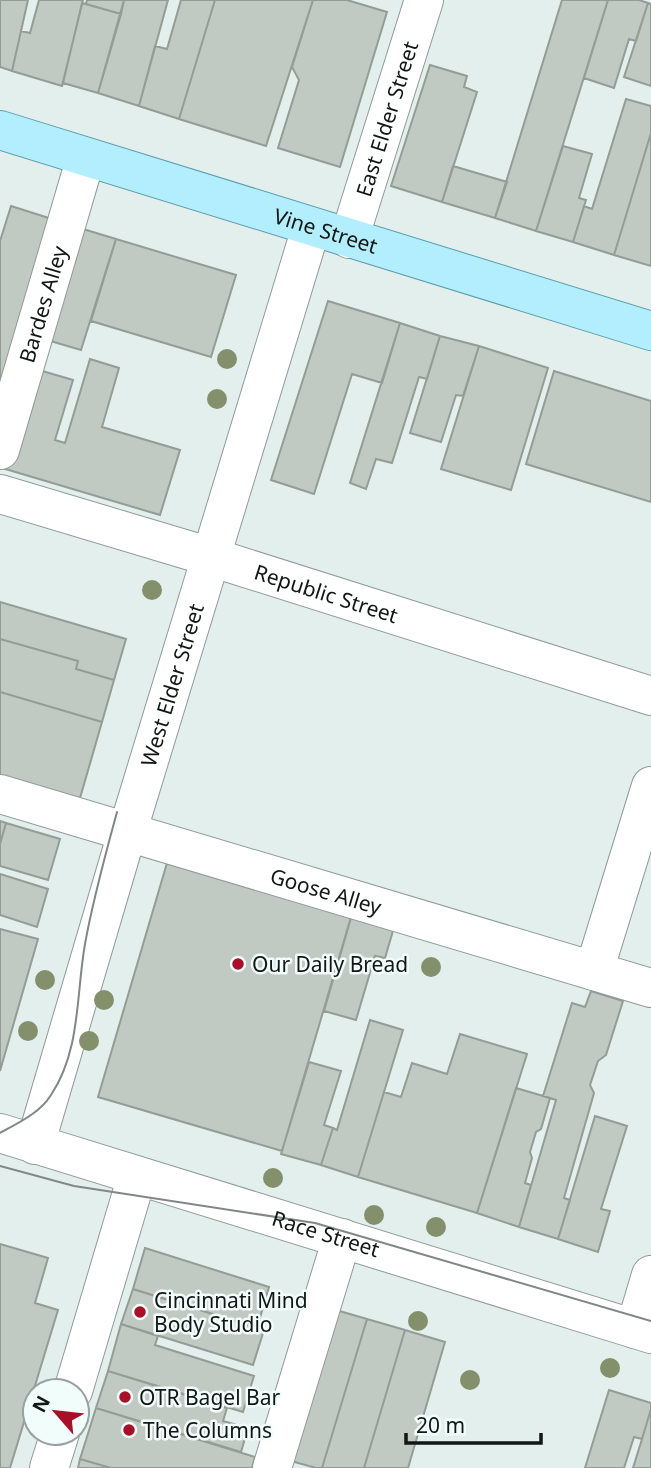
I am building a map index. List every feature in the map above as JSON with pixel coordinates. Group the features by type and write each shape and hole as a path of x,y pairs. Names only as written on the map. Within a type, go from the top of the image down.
{"main road":[{"name":"Vine Street","path":"0,130 651,331"}],"street":[{"name":"East Elder Street","path":"349,239 424,0"},
{"name":"Bardes Alley","path":"0,450 86,158"},
{"name":"West Elder Street","path":"17,1139 127,833 311,228"},
{"name":"Republic Street","path":"0,494 649,688"},
{"path":"594,971 651,786"},
{"name":"Goose Alley","path":"0,794 651,988"},
{"name":"Race Street","path":"17,1139 643,1332"},
{"path":"77,1377 137,1176"},
{"path":"272,1468 342,1238"},
{"path":"643,1332 651,1275"},
{"path":"49,1468 56,1447"}],"building":[{"path":"0,0 28,0 12,71 0,67"},
{"path":"39,0 83,0 62,86 12,71 21,31 30,33"},
{"path":"87,0 124,0 121,14 86,4"},
{"path":"124,0 168,0 139,106 98,93"},
{"path":"181,0 215,0 179,119 139,106 155,46 167,49"},
{"path":"215,0 313,0 266,146 179,119"},
{"path":"313,0 347,0 387,12 340,167 278,148 299,80 292,67"},
{"path":"562,0 608,0 536,231 495,218"},
{"path":"608,0 639,0 648,3 636,41 629,39 614,88 584,78"},
{"path":"82,3 121,14 98,93 63,83"},
{"path":"648,3 651,4 651,86 624,77"},
{"path":"430,65 467,76 464,87 477,92 442,202 391,186"},
{"path":"626,99 651,106 651,133 614,255 573,242 584,206 592,209"},
{"path":"651,133 651,266 614,255"},
{"path":"563,146 592,154 579,198 586,200 573,242 536,231"},
{"path":"453,166 507,182 495,218 442,202"},
{"path":"11,206 55,220 0,391 0,241"},
{"path":"73,226 116,239 81,350 47,340"},
{"path":"116,239 236,275 211,357 91,321"},
{"path":"328,301 400,323 382,383 352,374 314,494 271,480"},
{"path":"400,323 440,336 427,379 419,377 392,463 376,459 366,489 350,483"},
{"path":"440,336 479,346 463,396 456,395 441,442 410,433"},
{"path":"479,346 548,368 511,490 441,469"},
{"path":"90,359 119,368 102,427 180,450 160,515 2,468 32,368 73,380 55,440 65,443"},
{"path":"554,371 651,401 651,502 526,464"},
{"path":"0,602 126,639 114,680 76,669 78,661 0,639"},
{"path":"0,639 78,661 76,669 114,680 102,722 0,692"},
{"path":"0,692 102,722 78,805 0,783"},
{"path":"0,821 6,823 0,844"},
{"path":"6,823 60,839 48,880 0,866 0,844"},
{"name":"Our Daily Bread","path":"167,863 351,917 282,1151 98,1097"},
{"path":"0,874 48,889 37,927 0,915"},
{"path":"353,911 395,924 385,958 375,956 356,1020 324,1011"},
{"path":"0,929 38,939 0,1071"},
{"path":"591,991 623,1001 606,1055 598,1061 590,1085 594,1093 564,1198 570,1200 558,1239 519,1227 556,1100 543,1096 572,1003 585,1007"},
{"path":"370,1020 403,1030 358,1177 321,1165 333,1128 337,1130"},
{"path":"460,1034 527,1054 477,1213 358,1177 384,1092 401,1097 412,1063 447,1074"},
{"path":"309,1062 341,1071 324,1125 333,1128 321,1165 281,1154"},
{"path":"516,1088 550,1098 541,1129 536,1132 530,1152 532,1158 525,1183 531,1185 519,1227 477,1213"},
{"path":"595,1116 627,1126 601,1209 610,1211 598,1252 558,1239"},
{"path":"0,1244 48,1258 35,1303 58,1310 38,1377 21,1377 21,1432 10,1468 0,1468"},
{"path":"145,1248 269,1287 257,1328 133,1289"},
{"path":"133,1289 264,1330 253,1365 121,1324"},
{"path":"329,1308 367,1319 322,1468 316,1468 291,1461"},
{"path":"367,1319 405,1330 364,1468 322,1468"},
{"path":"121,1324 158,1336 155,1345 254,1376 243,1412 108,1371"},
{"path":"405,1330 445,1342 408,1468 364,1468"},
{"path":"108,1371 227,1408 223,1421 248,1428 241,1452 96,1408"},
{"path":"609,1390 651,1403 642,1439 634,1437 624,1468 585,1468"},
{"name":"The Columns","path":"96,1408 255,1457 252,1468 111,1468 80,1459 84,1447 91,1447 91,1424"},
{"path":"651,1409 651,1468 633,1468 642,1439"},
{"path":"80,1459 111,1468 78,1468"}],"tram line":[{"path":"0,1133 41,1107 61,1078 68,1059 73,1041 88,927 117,812"},
{"path":"0,1166 74,1186 315,1223 651,1321"}],"place":[{"name":"Our Daily Bread","path":"238,964"},
{"name":"Cincinnati Mind Body Studio","path":"140,1312"},
{"name":"OTR Bagel Bar","path":"125,1397"},
{"name":"The Columns","path":"129,1430"}]}
